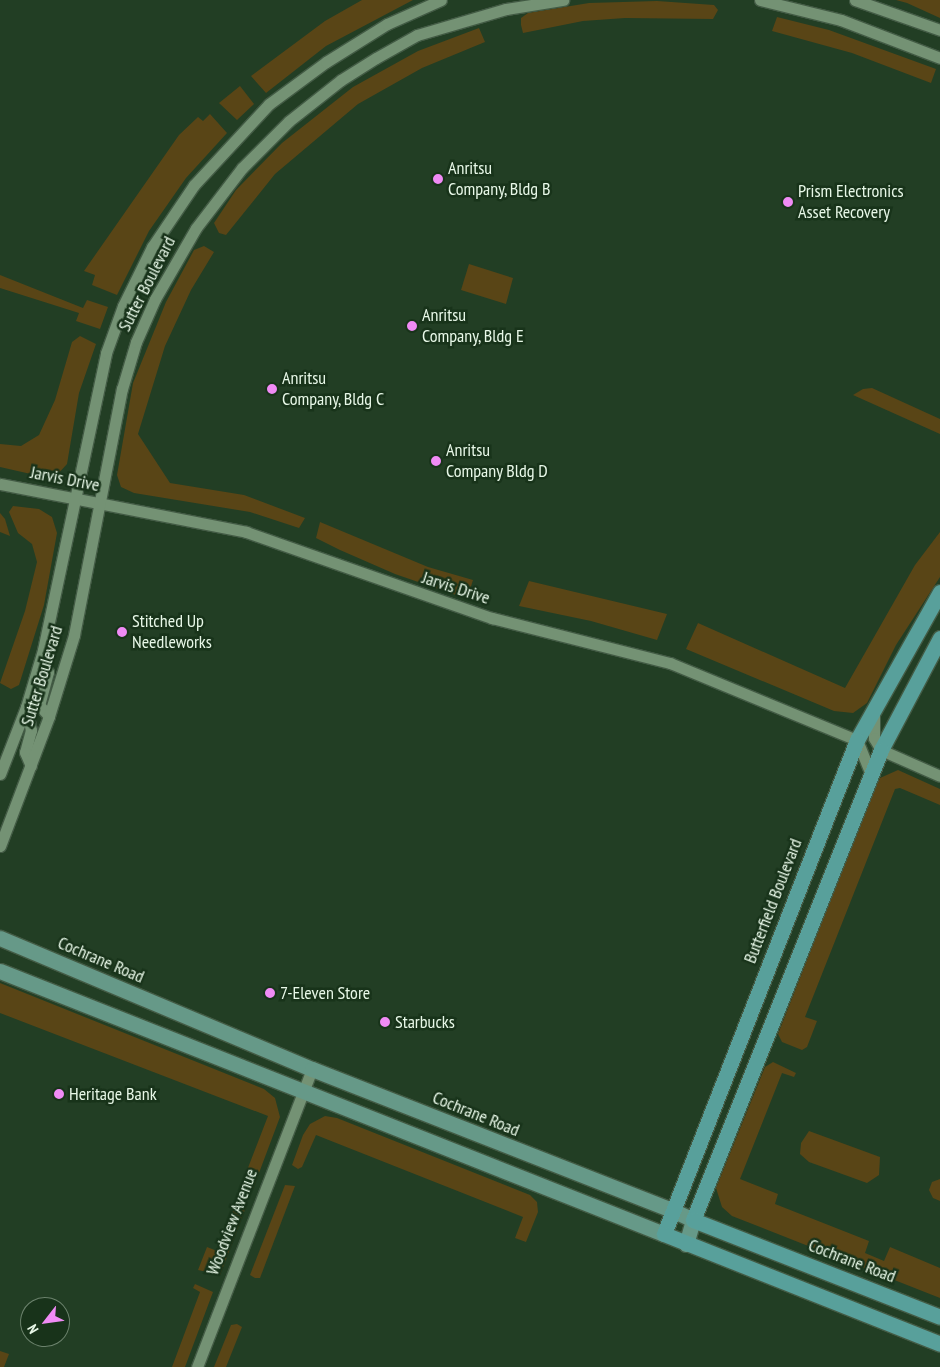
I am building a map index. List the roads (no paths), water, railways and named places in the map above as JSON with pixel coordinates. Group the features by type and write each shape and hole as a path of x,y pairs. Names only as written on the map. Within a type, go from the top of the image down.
{"main road":[{"name":"Butterfield Boulevard","path":"664,1234 858,740 940,592"},
{"path":"686,1244 693,1220 881,750 940,638"},
{"name":"Cochrane Road","path":"0,938 312,1069 940,1317"},
{"path":"0,971 940,1344"}],"street":[{"name":"Sutter Boulevard","path":"0,774 26,707 41,660 76,500 94,400 108,347 136,276 170,216 212,164 269,104 326,62 387,24 441,0"},
{"name":"Sutter Boulevard","path":"0,846 49,716 74,635 122,389 136,342 155,299 196,228 242,168 289,121 341,80 376,58 417,35 506,4 563,0"},
{"path":"760,0 840,20 940,58"},
{"path":"855,0 940,30"},
{"name":"Jarvis Drive","path":"0,484 246,532 492,618 670,663 858,740"},
{"path":"41,660 48,672 39,705 49,716"},
{"path":"26,707 31,730 25,752 31,766"},
{"path":"874,709 874,738 881,750 940,776"},
{"path":"858,740 871,774"},
{"name":"Woodview Avenue","path":"197,1367 312,1069"}],"place":[{"name":"Anritsu Company, Bldg B","path":"438,179"},
{"name":"Prism Electronics Asset Recovery","path":"788,202"},
{"name":"Anritsu Company, Bldg E","path":"412,326"},
{"name":"Anritsu Company, Bldg C","path":"272,389"},
{"name":"Anritsu Company Bldg D","path":"436,461"},
{"name":"Stitched Up Needleworks","path":"122,632"},
{"name":"7-Eleven Store","path":"270,993"},
{"name":"Starbucks","path":"385,1022"},
{"name":"Heritage Bank","path":"59,1094"}]}
